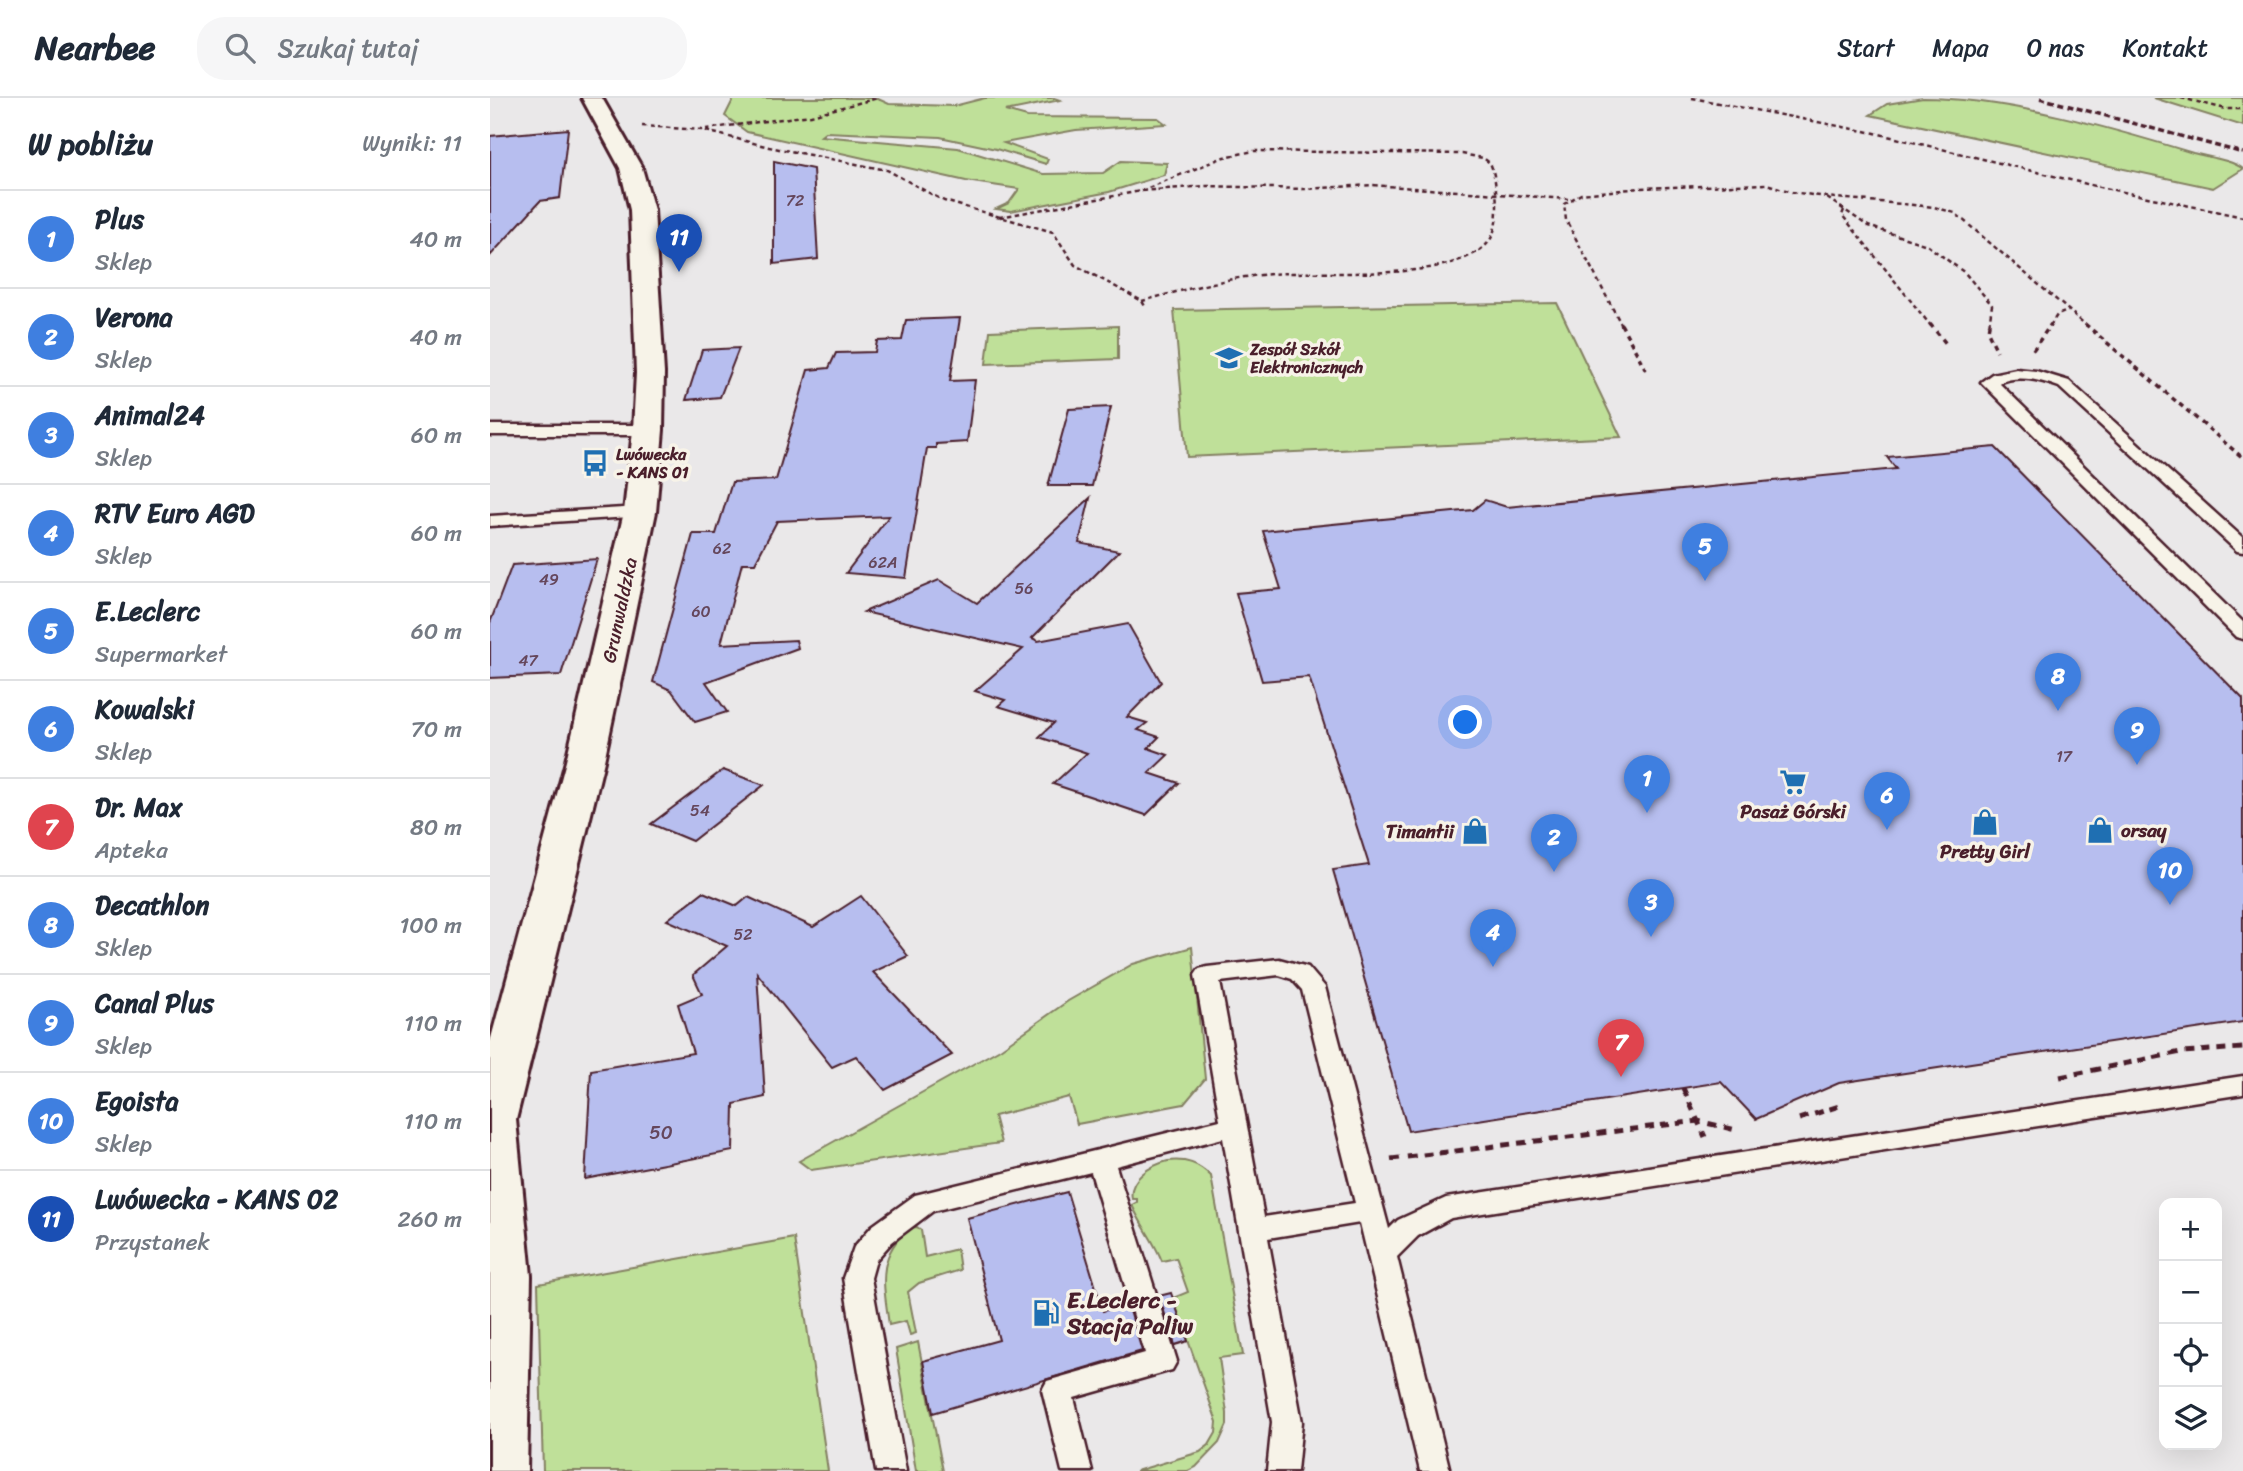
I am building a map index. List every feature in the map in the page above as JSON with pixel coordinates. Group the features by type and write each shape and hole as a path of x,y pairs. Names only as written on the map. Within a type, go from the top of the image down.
{"street":[{"name":"Grunwaldzka","path":"499,1471 519,1272 491,1125 585,761 640,512 648,430 650,373 642,211 631,168 599,113"}],"lane":[{"path":"2243,547 2064,384 2034,374 2011,371 1989,382 2243,633"},
{"path":"490,430 648,430"},
{"path":"490,521 640,512"},
{"path":"1282,1471 1287,1422 1207,975 1279,967 1300,973 1313,987 1435,1471"},
{"path":"1382,1254 1408,1228 1447,1208 2243,1085"},
{"path":"891,1471 857,1278 864,1255 882,1234 895,1221 925,1202 1233,1126"},
{"path":"1077,1471 1057,1390 1162,1361 1101,1160"},
{"path":"1252,1230 1370,1211"}],"path":[{"path":"702,130 811,115 878,98"},
{"path":"1692,98 1875,133 2095,186 2243,217"},
{"path":"2181,98 2226,109 2243,109"},
{"path":"599,113 702,130 769,147 887,170 944,201 1053,232 1063,243 1070,260 1087,273 1142,301 1146,308"},
{"path":"1141,191 1224,157 1254,151 1462,154 1485,157 1491,162 1496,194 1495,229 1490,240 1485,247 1449,262 1400,271 1267,274 1191,288 1142,301"},
{"path":"999,217 1141,191 1206,186 1305,189 1372,185 1569,199 1581,194 1641,188 1767,184 1826,197 1934,207 1955,214 2243,458"},
{"path":"1826,197 1868,226 1927,245 1965,273 1992,305 1988,332 2011,371 2029,359 2057,315 2069,310"},
{"path":"1569,199 1564,205 1566,220 1646,370"},
{"path":"1844,210 1842,215 1948,346"},
{"path":"2060,1077 2181,1052 2243,1048"},
{"path":"1683,1088 1718,1166"},
{"path":"1790,1122 1842,1105"},
{"path":"1358,1165 1455,1150 1698,1121 1737,1130 1750,1130"}],"green space":[{"path":"734,98 876,98 889,104 954,106 985,98 1054,98 1060,100 1005,111 1027,117 1158,118 1166,124 1076,130 1004,143 1048,159 1046,164 996,149 940,137 826,132 821,136 958,148 1043,174 1103,173 1121,161 1167,163 1164,175 1109,192 1011,211 996,209 1009,203 1019,189 966,181 747,132 725,116"},
{"path":"1923,98 1989,103 2059,116 2226,161 2243,169 2213,188 1870,115 1887,104"},
{"path":"2153,98 2243,98 2243,126 2157,99"},
{"path":"1557,303 1621,437 1187,457 1174,310"},
{"path":"1118,326 1118,359 986,364 990,331"},
{"path":"1192,947 1205,1079 1184,1104 1077,1124 1069,1097 994,1116 1001,1143 811,1170 799,1161 1000,1049 1068,1001 1133,964"},
{"path":"1168,1161 1191,1163 1211,1176 1243,1355 1219,1358 1227,1425 1219,1443 1196,1467 1188,1471 1136,1471 1200,1452 1209,1445 1216,1433 1217,1422 1173,1298 1188,1292 1176,1258 1162,1261 1132,1205 1137,1202 1137,1199 1132,1199 1132,1192 1137,1179 1148,1170"},
{"path":"917,1227 921,1230 925,1257 957,1249 960,1270 919,1283 908,1292 916,1333 910,1335 906,1321 889,1325 884,1273 886,1261 898,1239 909,1228"},
{"path":"794,1238 828,1471 543,1471 538,1284"},
{"path":"918,1342 943,1471 916,1471 896,1349"}],"building":[{"path":"568,129 560,198 540,201 490,256 490,136"},
{"path":"774,161 813,169 818,259 774,264"},
{"path":"960,318 950,381 975,380 967,442 936,444 936,448 927,448 906,578 846,573 889,516 777,521 755,563 742,563 721,644 796,640 798,648 706,682 727,712 695,722 671,690 653,682 693,534 716,534 732,482 776,480 808,370 829,368 836,353 875,352 877,341 902,340 906,320"},
{"path":"739,348 720,397 686,400 702,350"},
{"path":"1111,407 1092,486 1048,486 1069,409"},
{"name":"Pasaż Górski","path":"1995,447 2243,699 2243,1022 1839,1083 1756,1119 1721,1082 1408,1131 1333,870 1369,865 1309,677 1262,681 1236,593 1281,589 1263,531 1473,510 1485,500 1507,507 1896,469 1887,457"},
{"path":"1090,498 1079,543 1119,551 1032,638 1038,641 1128,624 1161,682 1127,717 1147,723 1138,730 1159,737 1148,748 1168,755 1149,773 1179,783 1146,815 1053,784 1087,753 1039,737 1054,723 998,706 1005,700 975,691 1023,649 864,612 939,580 977,603"},
{"path":"597,559 561,675 490,678 490,623 512,565"},
{"path":"723,770 764,785 692,841 651,824"},
{"path":"703,892 737,906 748,897 813,927 861,896 908,956 873,972 952,1055 885,1090 856,1056 832,1067 757,973 765,1097 734,1104 733,1151 585,1179 591,1070 693,1053 678,1004 702,994 693,975 727,946 667,920"},
{"path":"1067,1192 1103,1311 1128,1304 1142,1351 933,1413 923,1361 999,1340 967,1218"},
{"path":"1171,1293 1188,1341 1175,1345 1159,1296"}],"railway":[{"path":"2040,98 2243,153"}],"place":[{"name":"Lwówecka - KANS 02","path":"679,272"},
{"name":"Zespół Szkół Elektronicznych","path":"1229,358"},
{"name":"Lwówecka - KANS 01","path":"595,463"},
{"name":"E.Leclerc","path":"1705,581"},
{"name":"Decathlon","path":"2058,711"},
{"name":"Canal Plus","path":"2137,765"},
{"name":"Pasaż Górski","path":"1793,782"},
{"name":"Plus","path":"1647,813"},
{"name":"Pretty Girl","path":"1985,822"},
{"name":"Kowalski","path":"1887,830"},
{"name":"orsay","path":"2100,830"},
{"name":"Timantii","path":"1475,831"},
{"name":"Verona","path":"1554,872"},
{"name":"Egoista","path":"2170,905"},
{"name":"Animal24","path":"1651,937"},
{"name":"RTV Euro AGD","path":"1493,967"},
{"name":"Dr. Max","path":"1621,1077"},
{"name":"E.Leclerc - Stacja Paliw","path":"1046,1313"}]}
